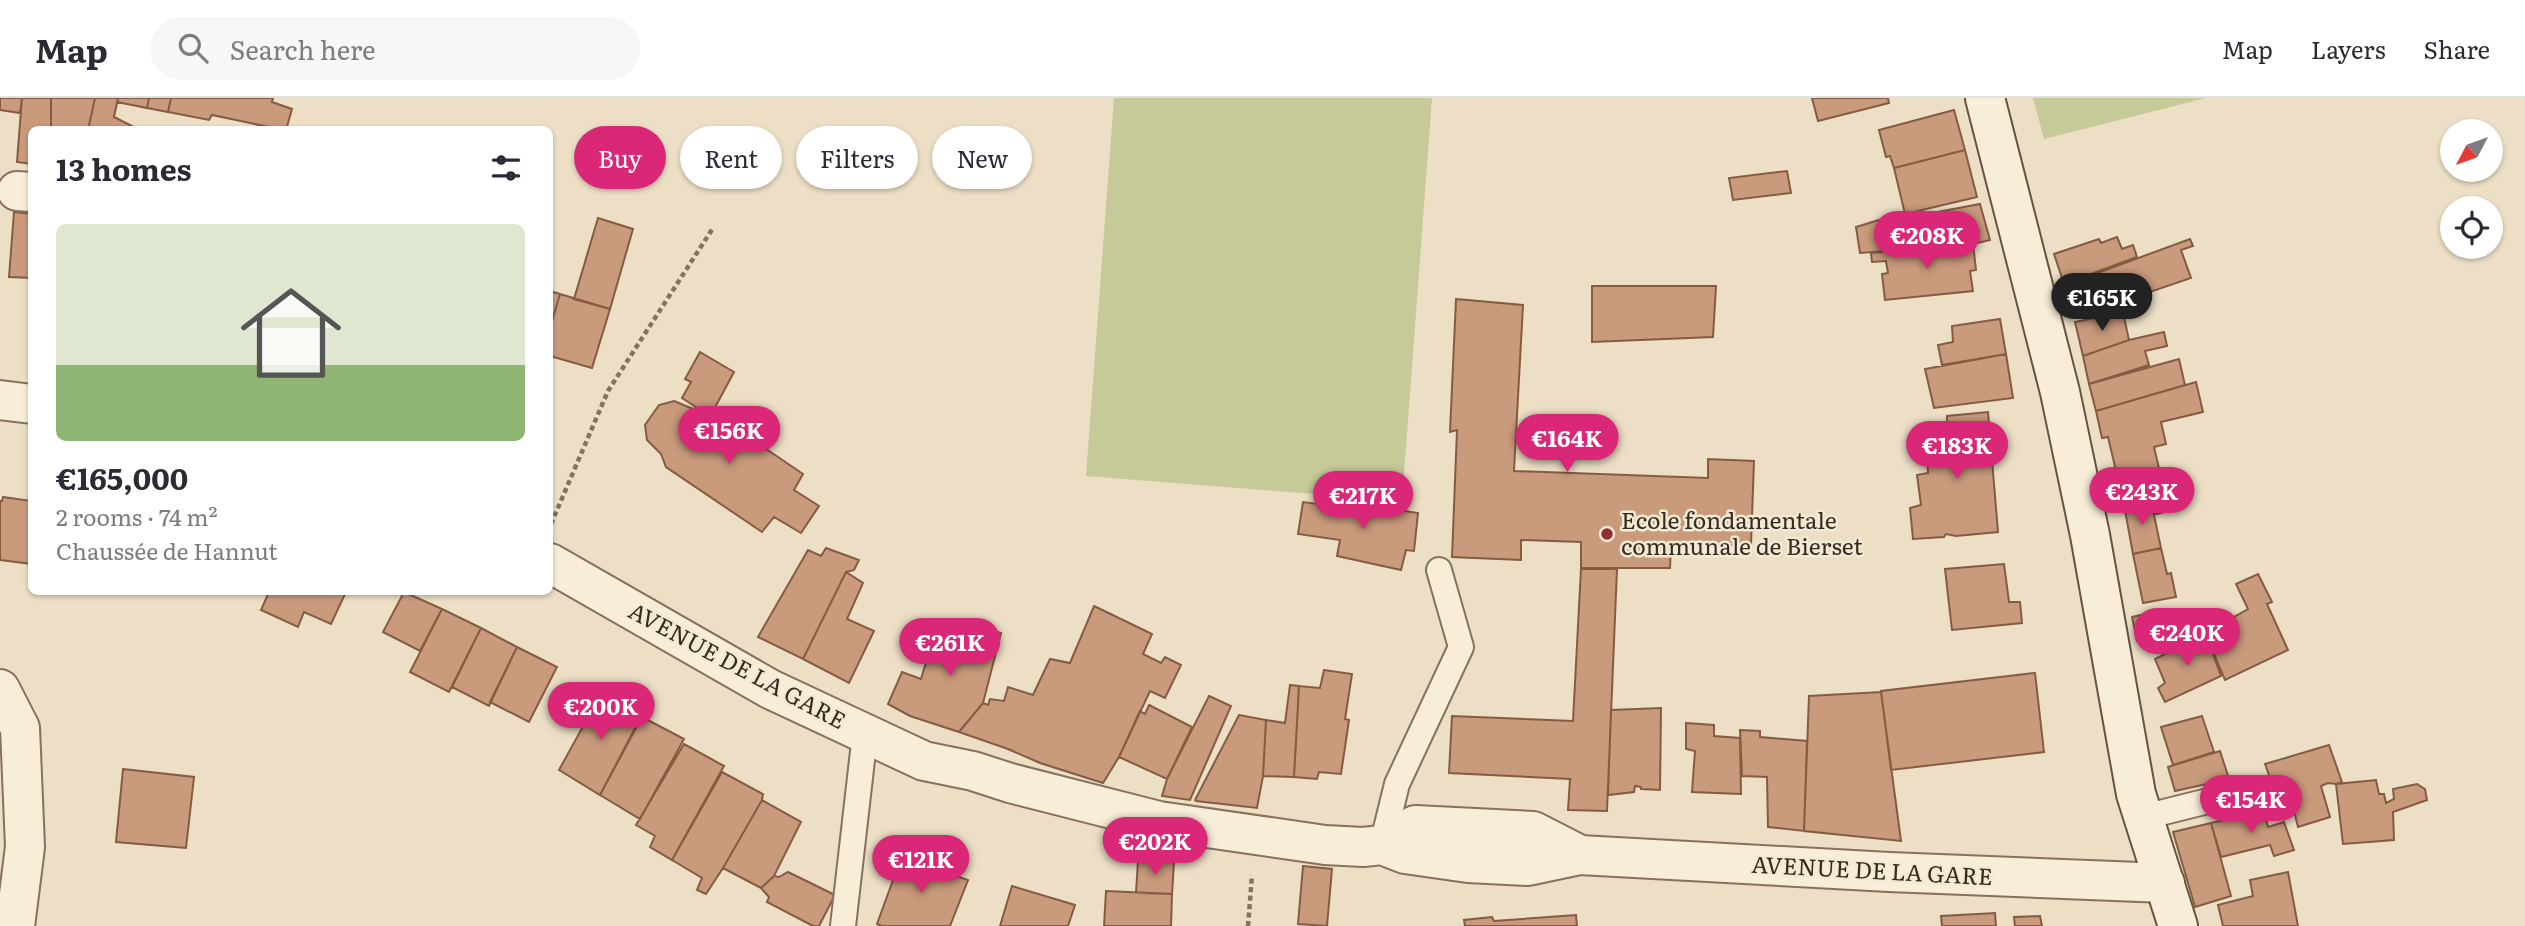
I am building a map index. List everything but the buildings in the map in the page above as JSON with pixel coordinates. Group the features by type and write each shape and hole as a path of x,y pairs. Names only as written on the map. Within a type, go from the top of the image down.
{"street":[{"path":"1985,98 2060,392 2090,535 2136,793 2178,926"},
{"path":"0,400 28,404"},
{"name":"AVENUE DE LA GARE","path":"553,564 770,689 924,761 973,771 1159,821 1325,845 1382,845 1405,854 1468,863 1528,866 1580,855 2165,884"},
{"path":"0,689 20,728 25,847 15,926"}],"lane":[{"path":"1382,845 1397,784 1461,647 1439,570"},
{"path":"843,926 865,734"},
{"path":"2144,817 2244,792"}],"path":[{"path":"553,521 608,391 713,229"},
{"path":"1248,926 1255,835"}],"green space":[{"path":"1114,98 1432,98 1402,501 1086,476"},
{"path":"2033,98 2206,98 2044,139"}],"place":[{"name":"Ecole fondamentale communale de Bierset","path":"1607,534"}]}
